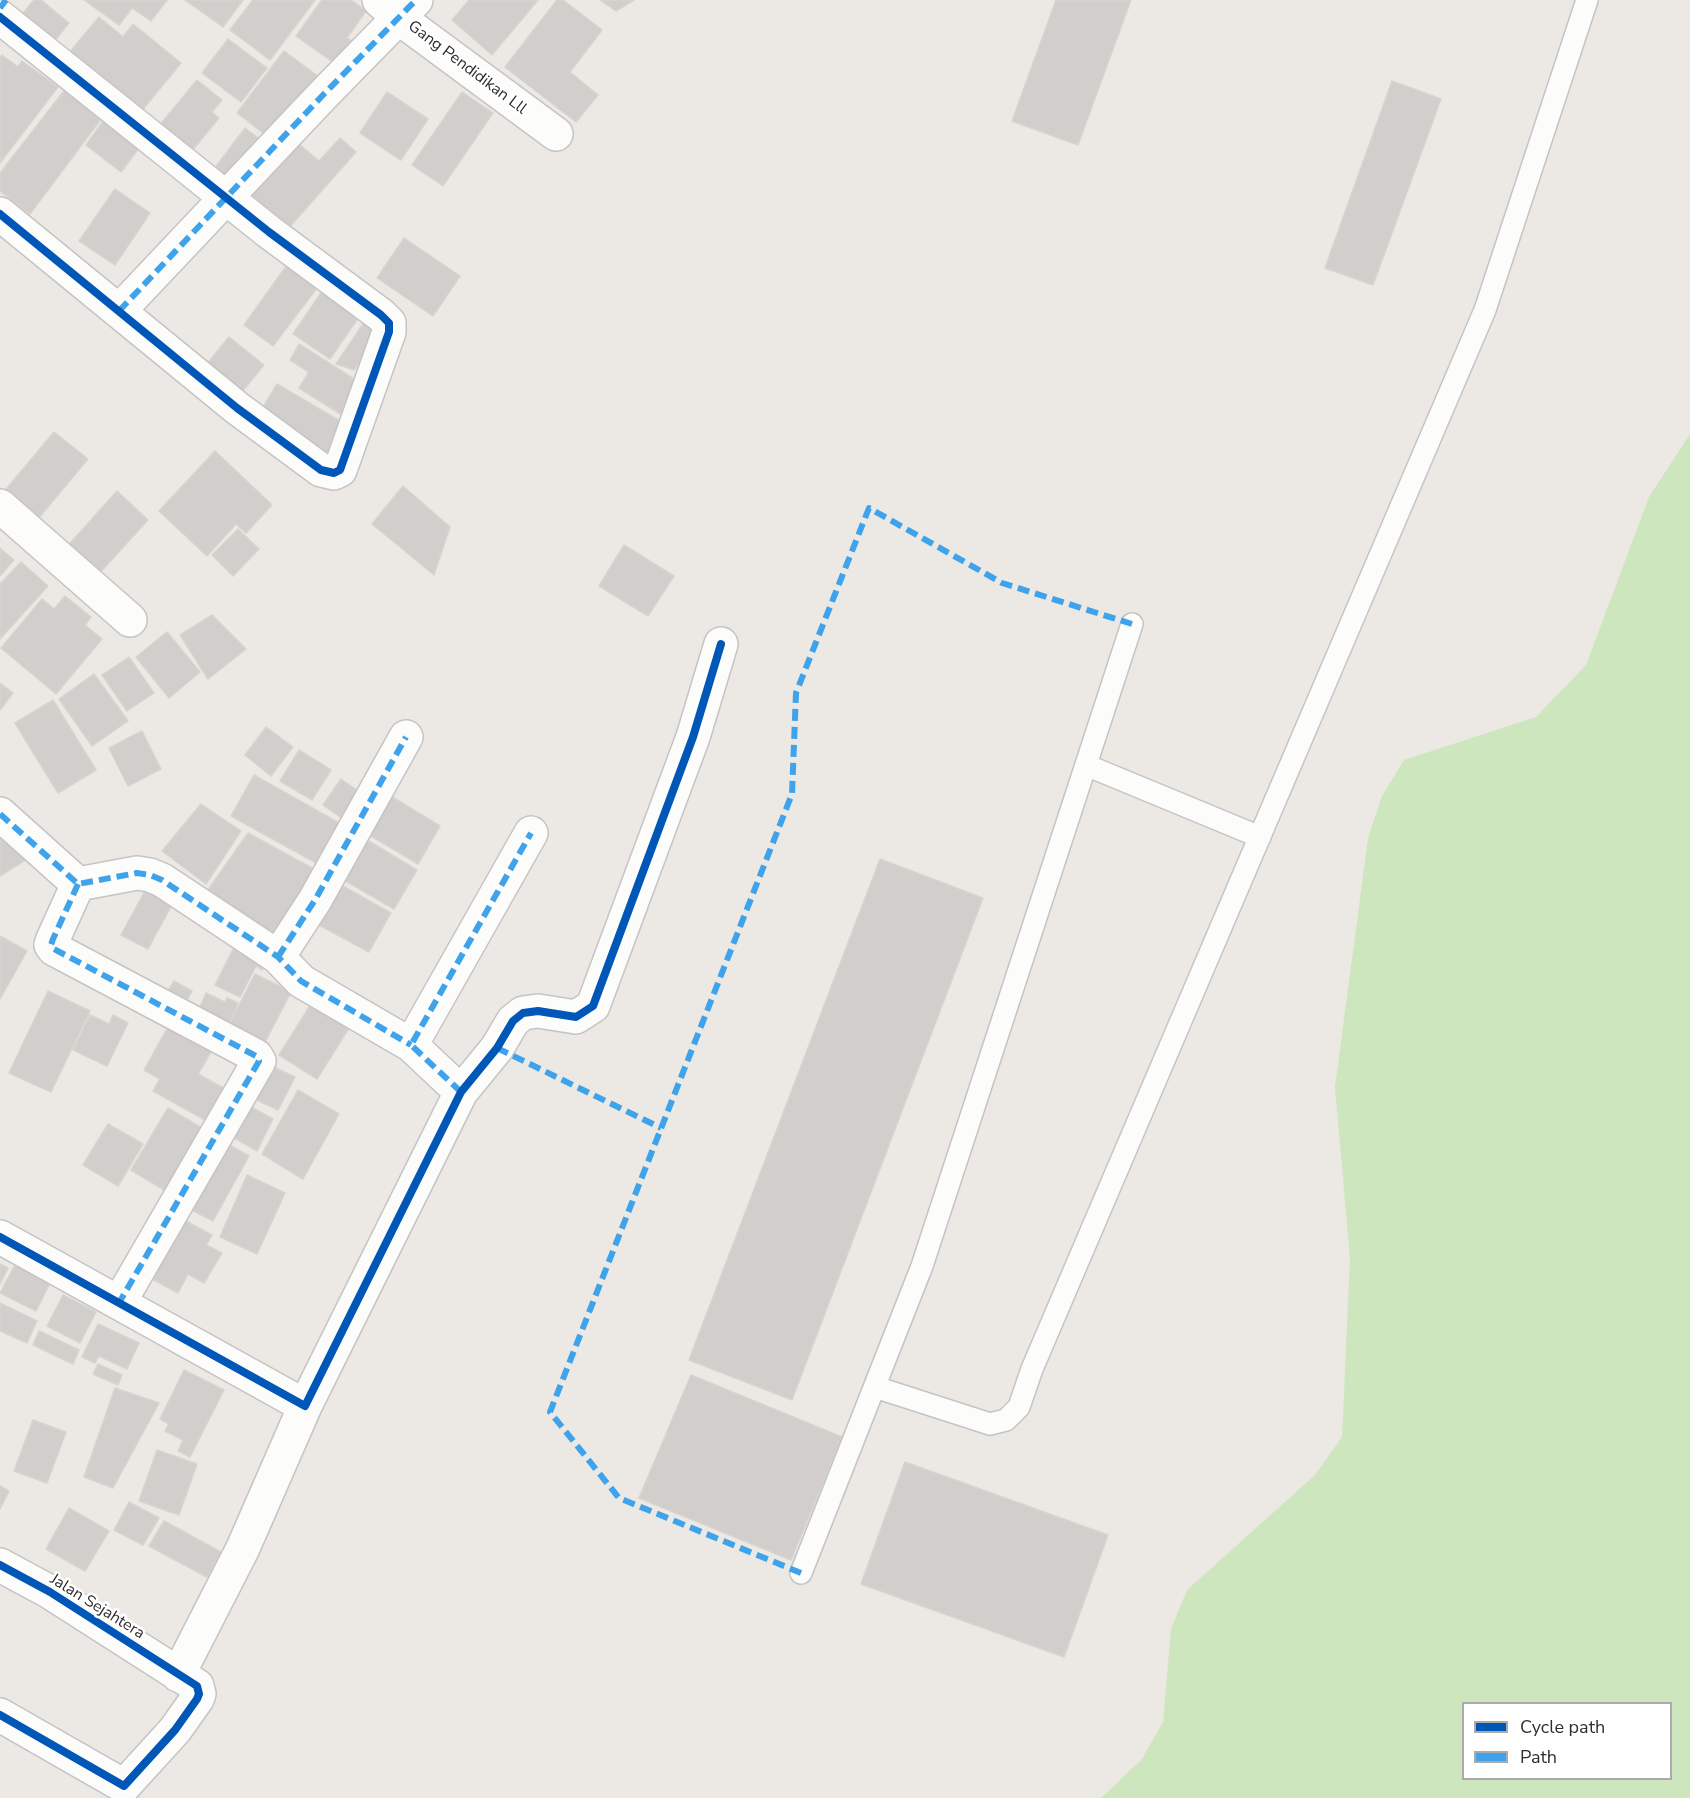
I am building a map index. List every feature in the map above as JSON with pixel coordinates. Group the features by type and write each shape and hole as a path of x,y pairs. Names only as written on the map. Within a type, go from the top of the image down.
{"street":[{"path":"0,8 6,0"},
{"path":"119,311 323,95 398,6"},
{"name":"Gang Pendidikan Lll","path":"398,6 556,134"},
{"path":"0,17 269,232 381,315 389,324 389,332 340,470 334,473 321,470 237,408 0,214"},
{"path":"0,506 130,620"},
{"path":"178,1675 243,1548 305,1406 461,1092 497,1048 513,1021 523,1013 538,1011 576,1017 593,1006 693,737 721,644"},
{"path":"278,957 315,900 406,737"},
{"path":"0,814 78,884"},
{"path":"411,1045 531,833"},
{"path":"78,884 137,873 162,880 278,957 301,981 411,1045 461,1092"},
{"path":"78,884 53,939 51,945 54,949 256,1056 259,1061 119,1303"},
{"path":"0,1237 305,1406"},
{"name":"Jalan Sejahtera","path":"0,1565 50,1592 197,1686 199,1694 197,1699 175,1730 120,1792"},
{"path":"0,1715 120,1792"}],"lane":[{"path":"874,1387 990,1424 1006,1420 1019,1407 1036,1359 1485,310 1587,0"},
{"path":"801,1573 922,1266 1132,624"},
{"path":"1086,765 1260,837"}],"green space":[{"path":"1690,434 1690,1798 1101,1798 1142,1759 1163,1722 1171,1629 1187,1590 1315,1475 1342,1437 1350,1259 1335,1087 1368,838 1382,796 1404,760 1536,717 1586,665 1649,497"}],"building":[{"path":"34,0 41,0 69,23 48,49 15,23"},
{"path":"84,0 167,0 151,21 132,8 119,25"},
{"path":"185,0 243,0 223,27"},
{"path":"253,0 315,0 270,60 230,30"},
{"path":"322,0 351,0 366,11 347,38 357,44 340,67 296,36"},
{"path":"469,0 538,0 492,55 452,20"},
{"path":"557,0 563,0 602,30 570,72 598,95 576,122 505,67"},
{"path":"600,0 634,0 616,11"},
{"path":"1056,0 1131,0 1078,145 1012,121"},
{"path":"99,17 123,37 133,24 181,63 135,119 63,60"},
{"path":"228,39 267,68 241,102 202,73"},
{"path":"284,51 326,82 271,139 237,113"},
{"path":"2,55 18,67 22,61 58,87 0,163 0,57"},
{"path":"197,80 222,100 212,112 219,118 186,158 154,132"},
{"path":"1392,81 1441,99 1373,285 1325,268"},
{"path":"70,83 107,111 30,214 0,191 0,173"},
{"path":"387,92 428,119 401,160 360,133"},
{"path":"462,92 493,113 443,186 412,165"},
{"path":"109,113 145,140 121,172 86,145"},
{"path":"245,128 265,143 231,188 211,173"},
{"path":"292,138 319,161 340,138 356,152 286,231 243,193"},
{"path":"115,189 150,213 115,265 79,241"},
{"path":"404,238 460,276 433,316 377,278"},
{"path":"290,261 320,284 273,346 244,325"},
{"path":"325,287 363,311 330,359 293,334"},
{"path":"365,321 381,332 354,370 336,364"},
{"path":"229,337 264,365 236,399 201,371"},
{"path":"299,344 362,384 342,415 299,388 309,372 290,360"},
{"path":"277,384 345,424 326,457 257,417"},
{"path":"54,432 88,459 37,520 3,493"},
{"path":"215,451 272,505 246,533 236,524 207,556 159,511"},
{"path":"403,486 450,527 434,575 372,524"},
{"path":"117,491 148,520 95,578 64,550"},
{"path":"238,529 259,549 233,576 212,555"},
{"path":"624,545 674,576 648,616 599,586"},
{"path":"0,548 14,560 0,576"},
{"path":"21,562 48,586 0,639 0,584"},
{"path":"65,596 91,617 85,625 102,639 56,694 1,648 42,599 54,609"},
{"path":"212,615 246,649 208,679 180,635"},
{"path":"167,632 200,672 169,698 136,657"},
{"path":"129,657 154,693 127,711 102,675"},
{"path":"94,674 128,721 92,746 59,699"},
{"path":"0,683 13,693 0,710"},
{"path":"53,700 96,770 58,793 15,723"},
{"path":"266,727 293,747 271,776 245,755"},
{"path":"142,731 161,769 128,786 109,748"},
{"path":"299,750 331,770 312,800 280,781"},
{"path":"254,775 341,824 318,864 231,816"},
{"path":"341,779 368,798 350,824 323,805"},
{"path":"389,795 440,826 418,864 366,833"},
{"path":"201,804 241,831 206,884 162,851"},
{"path":"0,827 27,859 0,876"},
{"path":"248,833 321,873 275,940 205,894"},
{"path":"367,840 417,870 394,909 344,880"},
{"path":"880,859 983,898 792,1400 689,1360"},
{"path":"341,885 391,913 369,952 319,925"},
{"path":"146,889 173,903 148,949 121,935"},
{"path":"0,936 27,951 0,999"},
{"path":"238,939 270,955 262,970 256,966 240,997 215,985"},
{"path":"255,974 291,992 262,1048 226,1031"},
{"path":"174,981 192,991 183,1008 164,998"},
{"path":"48,991 90,1011 51,1092 9,1073"},
{"path":"206,993 225,1002 227,998 238,1003 225,1032 195,1019"},
{"path":"311,1004 349,1028 317,1079 279,1055"},
{"path":"90,1015 109,1024 113,1015 128,1023 107,1066 73,1050"},
{"path":"174,1016 218,1040 198,1074 234,1094 216,1126 153,1091 160,1079 144,1070"},
{"path":"265,1063 295,1077 278,1110 248,1096"},
{"path":"298,1090 339,1114 303,1179 262,1154"},
{"path":"240,1101 273,1119 257,1151 233,1137"},
{"path":"168,1108 214,1135 176,1197 131,1170"},
{"path":"108,1124 143,1144 118,1186 83,1165"},
{"path":"220,1140 249,1156 213,1221 184,1206"},
{"path":"247,1175 285,1193 257,1254 220,1237"},
{"path":"175,1215 212,1235 206,1245 222,1253 204,1283 188,1274 178,1293 141,1273"},
{"path":"16,1263 51,1281 36,1311 0,1293"},
{"path":"0,1264 8,1268 0,1284"},
{"path":"63,1295 96,1312 80,1343 47,1326"},
{"path":"0,1303 37,1321 27,1343 0,1331"},
{"path":"98,1324 139,1343 127,1369 99,1356 95,1363 82,1357"},
{"path":"39,1331 79,1350 73,1364 33,1345"},
{"path":"98,1364 122,1375 118,1385 93,1374"},
{"path":"184,1370 224,1390 190,1457 178,1451 183,1440 165,1431 169,1424 160,1419"},
{"path":"691,1375 842,1437 791,1560 639,1498"},
{"path":"115,1388 159,1403 113,1488 84,1477"},
{"path":"33,1420 66,1432 47,1483 14,1471"},
{"path":"157,1450 197,1464 179,1515 139,1501"},
{"path":"905,1462 1108,1535 1064,1657 861,1584"},
{"path":"0,1486 9,1491 0,1509"},
{"path":"129,1502 159,1518 143,1545 114,1530"},
{"path":"69,1508 109,1531 85,1571 46,1549"},
{"path":"164,1521 221,1552 207,1577 149,1546"}],"marked path":[{"path":"0,8 6,0"},
{"path":"119,311 416,0"},
{"path":"801,1573 619,1498 550,1412 792,794 796,693 869,508 1002,583 1132,624"},
{"path":"278,957 315,900 406,737"},
{"path":"0,814 78,884 137,873 162,880 278,957 301,981 411,1045"},
{"path":"461,1092 411,1045 531,833"},
{"path":"78,884 53,939 51,945 54,949 256,1056 259,1061 119,1303"},
{"path":"497,1048 661,1128"}],"cycle path":[{"path":"0,17 269,232 389,323 389,332 340,470 334,473 321,470 237,408 0,214"},
{"path":"0,1237 305,1406 461,1092 497,1048 513,1021 523,1013 538,1011 576,1017 593,1006 693,737 721,644"},
{"path":"0,1565 50,1592 197,1686 199,1694 175,1730 124,1786 0,1715"}]}
